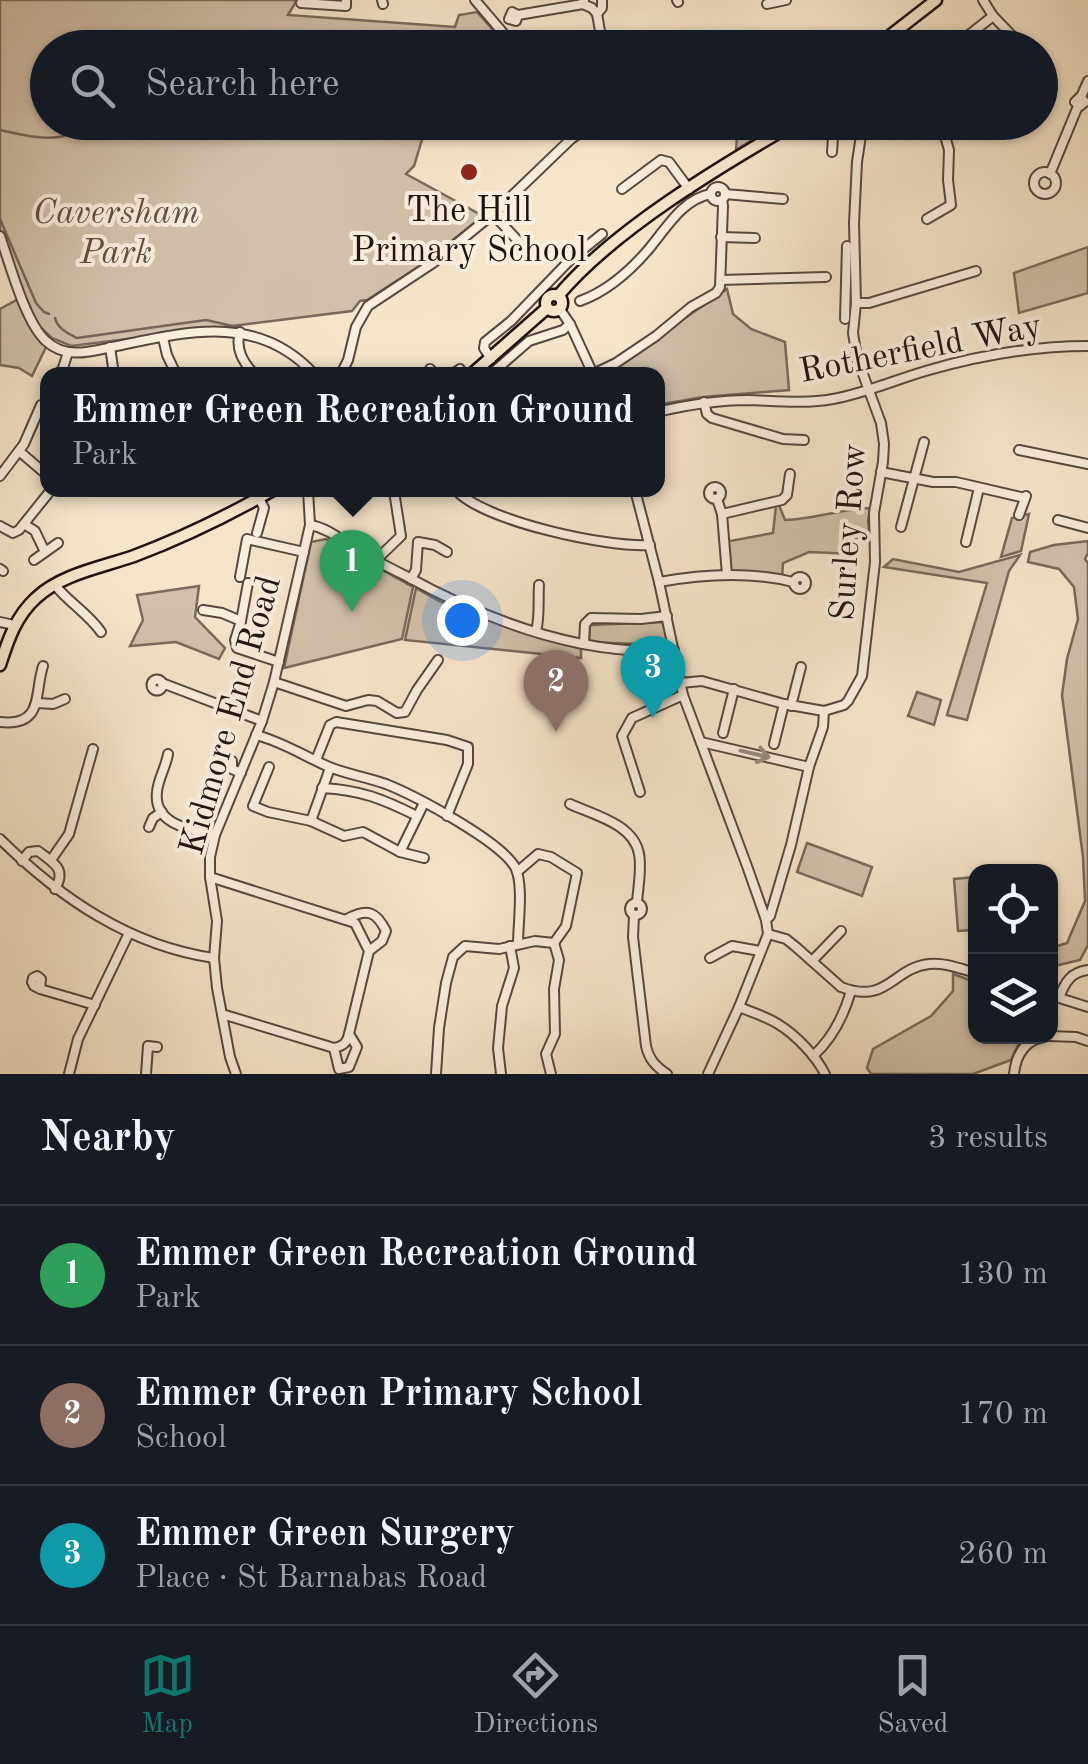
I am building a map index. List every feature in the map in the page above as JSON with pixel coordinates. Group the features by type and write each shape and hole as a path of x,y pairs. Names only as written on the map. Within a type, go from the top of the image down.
{"main road":[{"path":"897,30 934,1"},
{"path":"480,367 555,304 582,271 623,237 762,140"},
{"path":"0,665 14,625 33,600 55,584 173,539 252,497"}],"street":[{"path":"303,0 301,3 346,6 346,0"},
{"path":"475,0 501,30"},
{"path":"597,14 602,0"},
{"path":"767,4 786,0"},
{"path":"984,0 992,16 1006,30"},
{"path":"518,15 583,2 597,14 600,30"},
{"path":"977,30 992,16"},
{"path":"1050,174 1088,81"},
{"path":"344,367 356,327 368,306 432,263 493,214 568,140"},
{"path":"832,152 833,140"},
{"name":"Surley Row","path":"824,711 844,705 862,676 875,562 874,513 884,454 883,432 856,358 853,333 854,222 860,140"},
{"path":"927,220 954,206 946,140"},
{"path":"622,189 661,160 669,162 690,189"},
{"path":"580,301 611,286 682,209 703,196 712,194 714,200 782,198"},
{"path":"607,367 716,294 721,280 723,197"},
{"path":"493,214 520,244"},
{"path":"490,359 485,342 602,234"},
{"path":"0,236 32,322 48,343 68,352 223,330 274,343 307,367"},
{"path":"721,237 755,238"},
{"path":"845,320 852,301 846,246"},
{"path":"571,259 582,271"},
{"path":"721,280 795,279 805,272 826,277"},
{"path":"852,301 869,303 976,272"},
{"path":"555,304 570,324 591,367"},
{"path":"499,367 529,340 563,330 570,324"},
{"path":"240,332 240,354 249,367"},
{"path":"163,338 175,367"},
{"name":"Rotherfield Way","path":"665,410 704,402 817,401 993,354 1088,346"},
{"path":"110,347 113,367"},
{"path":"64,367 68,352"},
{"path":"704,402 712,418 783,440 804,440"},
{"path":"0,476 19,451 40,407"},
{"path":"901,527 924,442"},
{"path":"1018,450 1088,464"},
{"path":"19,451 40,470"},
{"path":"881,472 903,472 932,482 956,482 1026,496 1019,515"},
{"path":"722,514 782,500 790,474"},
{"path":"966,542 979,488"},
{"path":"0,526 13,533 19,530 45,497"},
{"path":"255,497 264,508 258,533"},
{"name":"Kidmore End Road","path":"236,1074 214,958 218,922 210,857 235,768 256,735 274,682 310,525 308,497"},
{"path":"376,560 401,536 395,497"},
{"path":"463,497 555,532 607,543 650,545"},
{"path":"637,497 683,694 768,934 708,1074"},
{"path":"717,499 722,514 727,575"},
{"path":"1058,520 1088,528"},
{"path":"24,524 35,531 45,552"},
{"path":"310,525 327,530 460,603 536,632 626,650 674,650"},
{"path":"279,662 237,648 247,540 304,552"},
{"path":"411,579 416,570 418,542 436,545 447,552"},
{"path":"34,560 58,543"},
{"path":"659,582 727,575 793,582"},
{"path":"55,584 101,632"},
{"path":"536,632 539,585"},
{"path":"203,610 240,621"},
{"path":"584,643 585,624 590,618 642,620 667,616"},
{"path":"0,622 14,625"},
{"path":"274,682 346,706 368,700 397,713 405,712 438,660"},
{"path":"0,722 16,723 27,718 38,702 42,666"},
{"path":"774,744 801,667"},
{"path":"680,682 702,680 788,705 824,711 823,728 809,766 791,845 766,920"},
{"path":"162,683 262,721"},
{"path":"318,686 319,698"},
{"path":"723,733 734,689"},
{"path":"640,792 622,736 632,718 683,694"},
{"path":"38,702 53,704 65,699"},
{"path":"316,760 330,725 336,722 468,747 468,764 448,816"},
{"path":"256,735 282,742 330,768 390,786 448,816 513,863 517,872 514,968 502,1006 498,1048 501,1074"},
{"path":"700,742 809,766"},
{"path":"51,860 68,834 94,749"},
{"path":"168,754 156,798 162,812 167,820 182,828 215,835"},
{"path":"269,767 253,806 311,820 344,836 363,832 400,852 424,858"},
{"path":"225,780 235,768"},
{"path":"311,820 330,768"},
{"path":"322,788 350,789 375,796 417,816"},
{"path":"400,852 424,803"},
{"path":"570,804 626,831 636,841 640,857 637,903 642,910 634,915 633,938 646,1046 656,1067 666,1074"},
{"path":"148,827 162,812"},
{"path":"0,839 56,889 95,916 186,954 214,958"},
{"path":"22,861 29,852 38,851 51,860 61,871 62,879 56,889"},
{"path":"517,872 538,854 551,857 576,873 566,926 554,943"},
{"path":"210,878 348,920 354,923 369,951"},
{"path":"222,1014 334,1048 347,1042 369,951 382,941 386,931 380,918 369,912 348,920"},
{"path":"812,961 841,931"},
{"path":"69,1074 78,1039 129,933"},
{"path":"768,934 786,939 841,987 851,991 876,991 924,964 968,971"},
{"path":"436,1074 439,1028 453,957 465,946 500,950 535,941 554,943"},
{"path":"550,1074 546,1054 556,1034 554,989 559,960 554,943"},
{"path":"710,958 732,946 760,951"},
{"path":"1058,992 1070,977 1088,970"},
{"path":"40,988 95,1005"},
{"path":"814,1056 824,1047 851,991"},
{"path":"1058,997 1088,1007"},
{"path":"739,1007 777,1023 814,1056 824,1074"},
{"path":"334,1048 339,1069 349,1067 357,1047 349,1034"},
{"path":"1058,1037 1088,1041"},
{"path":"1014,1074 1016,1058 1027,1044"},
{"path":"146,1074 148,1046"}],"green space":[{"name":"Caversham Park","path":"0,0 297,0 288,15 455,27 459,15 477,12 493,30 30,30 30,140 422,140 414,166 406,174 483,216 424,263 360,301 352,311 71,346 52,338 38,325 0,239"},
{"path":"737,140 752,140 736,150"},
{"path":"1088,247 1088,293 1019,313 1014,273"},
{"path":"727,289 733,314 751,329 785,342 789,390 665,404 665,367 614,367"},
{"path":"22,297 48,343 32,376 19,368 0,365 0,309"},
{"path":"776,505 785,520 870,508 870,538 856,537 855,554 809,552 783,563 782,579 727,575 725,542 773,533"},
{"path":"1029,514 1021,551 1001,557 1012,518"},
{"path":"326,539 413,587 402,639 284,668 311,542"},
{"path":"1088,541 1088,945 1080,960 1058,965 1058,946 1067,943 1085,901 1062,695 1078,619 1074,587 1059,569 1028,562 1030,552"},
{"path":"1020,555 1009,571 967,720 947,715 987,583 884,567 893,559 959,572"},
{"path":"199,586 195,617 225,648 219,659 176,642 130,646 143,620 137,595"},
{"path":"416,588 439,601 581,649 581,658 405,640"},
{"path":"664,622 669,641 665,645 589,642 590,625"},
{"path":"917,692 941,700 934,725 908,716"},
{"path":"807,843 872,867 862,896 797,872"},
{"path":"968,878 968,930 958,931 954,879"},
{"path":"953,974 968,979 968,1044 1019,1044 1011,1060 973,1074 871,1074 867,1068 873,1049 931,1016 953,991"}],"waterway":[{"path":"0,130 30,135"},
{"path":"0,219 36,303 49,314"},
{"path":"55,318 61,328 77,338 206,320 241,328"}],"place":[{"name":"The Hill Primary School","path":"469,172"},
{"name":"Emmer Green Recreation Ground","path":"352,612"},
{"name":"Emmer Green Surgery","path":"653,718"},
{"name":"Emmer Green Primary School","path":"556,732"}]}
